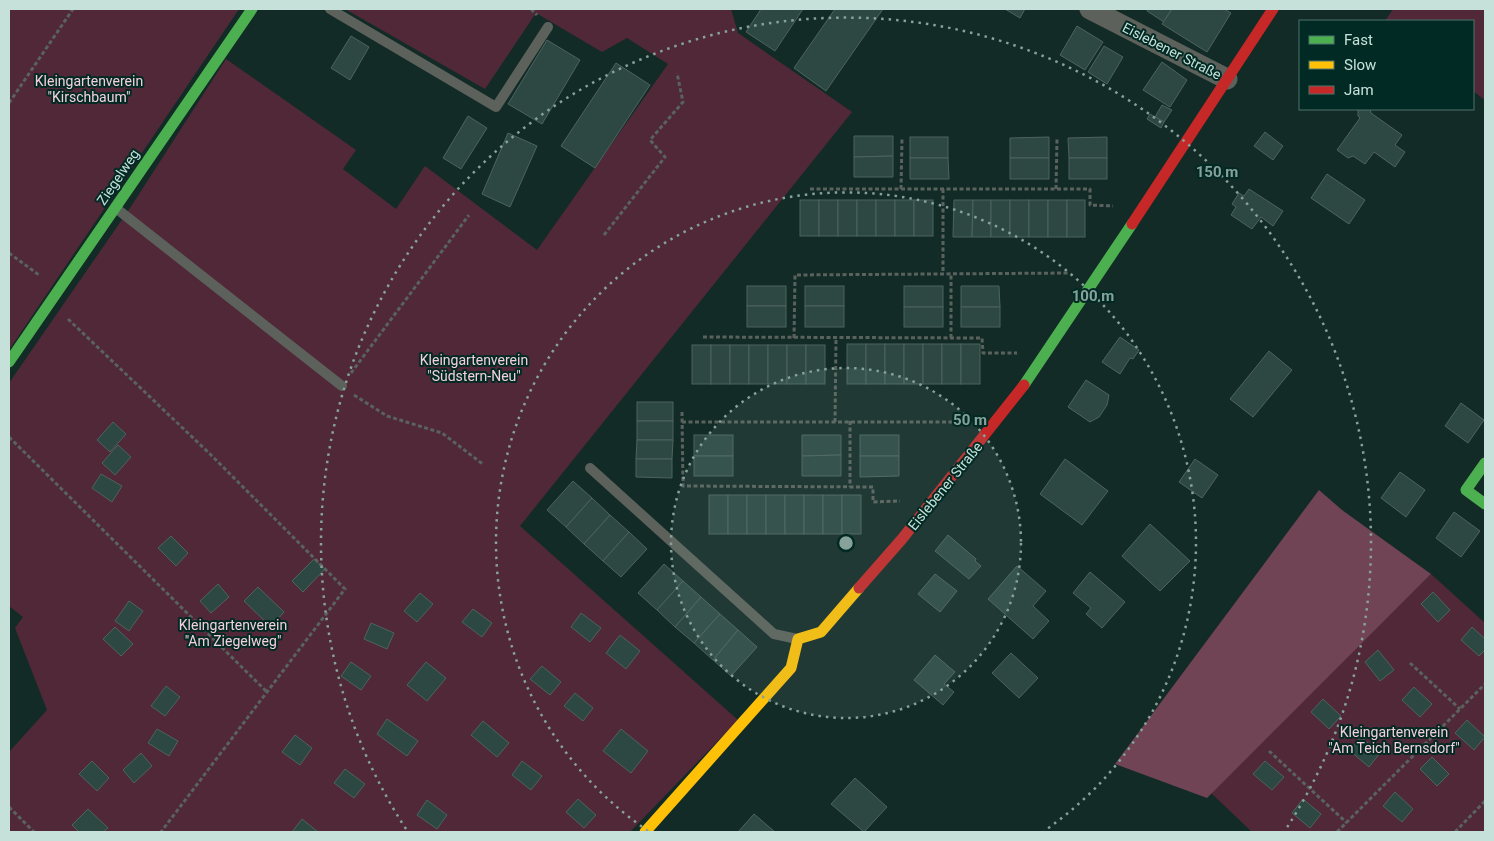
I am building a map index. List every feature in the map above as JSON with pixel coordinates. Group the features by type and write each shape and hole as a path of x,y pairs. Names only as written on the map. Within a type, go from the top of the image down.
{"street":[{"name":"Ziegelweg","path":"9,362 252,9"},
{"name":"Eislebener Straße","path":"1090,9 1227,79"},
{"name":"Eislebener Straße","path":"798,639 821,632 902,539 1037,369 1097,281 1273,9"},
{"path":"1485,463 1466,490 1485,504"},
{"path":"644,832 791,668 798,639"}],"lane":[{"path":"330,9 496,107 548,27"},
{"path":"115,208 342,386"},
{"path":"590,468 774,634 798,639"}],"path":[{"path":"9,103 73,9"},
{"path":"604,234 666,157 650,140 684,102 677,73"},
{"path":"901,189 902,139"},
{"path":"1056,189 1057,139"},
{"path":"810,189 1090,189 1090,205 1113,206"},
{"path":"943,189 943,273"},
{"path":"469,215 342,386 386,416 442,433 484,465"},
{"path":"9,253 59,290"},
{"path":"950,338 951,273"},
{"path":"794,338 795,275 1079,273 1097,281"},
{"path":"51,303 210,454 345,589 160,832"},
{"path":"703,337 982,338 983,353 1008,353"},
{"path":"835,422 836,338"},
{"path":"682,412 683,486 873,487 873,502 892,501"},
{"path":"850,421 850,487"},
{"path":"682,422 975,422 988,431"},
{"path":"9,437 267,692"},
{"path":"1410,663 1460,709"},
{"path":"1337,832 1485,684"},
{"path":"1270,751 1347,823"},
{"path":"1455,832 1485,800"},
{"path":"9,807 34,832"}],"green space":[{"name":"Kleingartenverein \"Kirschbaum\"","path":"9,9 239,9 9,350"},
{"path":"345,9 731,9 738,33 852,112 520,526 738,720 630,832 9,832 9,752 47,710 15,628 23,617 9,606 9,383 130,208 226,59 356,150 343,169 396,209 425,166 537,250 668,64 627,38 602,52 536,13 485,89"},
{"path":"1393,9 1485,9 1485,100 1474,92 1474,20 1386,20"},
{"name":"Kleingartenverein \"Am Teich Bernsdorf\"","path":"1431,574 1485,623 1485,832 1252,832 1211,793"}],"shaded area":[{"path":"1319,490 1342,510 1431,574 1207,798 1115,764"}],"building":[{"path":"761,9 803,9 775,51 746,32"},
{"path":"835,9 883,9 826,91 794,68"},
{"path":"1005,9 1025,9 1020,18"},
{"path":"1148,9 1172,9 1164,22 1147,11"},
{"path":"1172,9 1224,9 1231,13 1207,52 1162,24"},
{"path":"1077,26 1103,42 1085,70 1060,55"},
{"path":"351,36 369,47 350,80 331,68"},
{"path":"547,40 580,60 542,124 508,104"},
{"path":"1104,46 1123,57 1107,84 1088,72"},
{"path":"1162,62 1187,80 1170,107 1143,90"},
{"path":"616,63 650,85 595,168 561,146"},
{"path":"1162,105 1172,110 1164,122 1155,117"},
{"path":"1358,110 1370,110 1371,113 1402,135 1395,145 1405,152 1395,167 1374,152 1365,164 1353,156 1348,158 1337,150 1360,118"},
{"path":"1150,114 1164,122 1161,128 1147,119"},
{"path":"468,116 487,128 461,169 443,158"},
{"path":"1265,132 1283,146 1273,160 1254,146"},
{"path":"508,133 537,146 510,207 482,194"},
{"path":"854,136 893,136 893,156 854,157"},
{"path":"910,137 948,137 948,158 910,158"},
{"path":"1049,137 1049,158 1010,158 1010,138"},
{"path":"1107,137 1107,158 1069,158 1068,138"},
{"path":"893,156 893,177 854,177 854,157"},
{"path":"910,158 948,158 949,179 910,179"},
{"path":"1010,158 1049,158 1049,179 1010,179"},
{"path":"1069,158 1107,158 1107,179 1069,179"},
{"path":"1327,174 1365,200 1349,224 1311,198"},
{"path":"1249,189 1283,211 1273,226 1261,217 1252,229 1231,215 1236,207 1232,204 1239,193 1244,196"},
{"path":"800,200 819,200 819,236 800,236"},
{"path":"819,200 838,200 838,236 819,236"},
{"path":"838,200 857,200 857,236 838,236"},
{"path":"857,200 876,200 876,236 857,236"},
{"path":"876,200 895,200 895,236 876,236"},
{"path":"895,200 914,200 914,236 895,236"},
{"path":"914,200 933,200 933,236 914,236"},
{"path":"954,200 973,200 972,237 953,237"},
{"path":"973,200 991,200 991,237 972,237"},
{"path":"991,200 1010,200 1010,237 991,237"},
{"path":"1010,200 1029,200 1029,237 1010,237"},
{"path":"1029,200 1048,200 1048,237 1029,237"},
{"path":"1048,200 1067,200 1067,237 1048,237"},
{"path":"1067,200 1085,200 1085,237 1067,237"},
{"path":"747,286 786,286 786,306 747,306"},
{"path":"805,286 844,286 844,306 805,306"},
{"path":"904,286 943,286 943,307 904,307"},
{"path":"961,286 999,286 1000,307 961,307"},
{"path":"747,306 786,306 786,327 747,327"},
{"path":"805,306 844,306 844,327 805,327"},
{"path":"904,307 943,307 943,327 904,327"},
{"path":"961,307 1000,307 1000,327 961,327"},
{"path":"1120,337 1139,350 1133,359 1130,358 1120,374 1102,362"},
{"path":"847,344 866,344 866,384 847,384"},
{"path":"866,344 885,344 885,384 866,384"},
{"path":"885,344 904,344 904,384 885,384"},
{"path":"904,344 923,344 923,384 904,384"},
{"path":"923,344 942,344 942,384 923,384"},
{"path":"942,344 961,344 961,384 942,384"},
{"path":"961,344 980,344 980,384 961,384"},
{"path":"692,345 711,345 711,384 692,384"},
{"path":"711,345 730,345 730,384 711,384"},
{"path":"730,345 749,345 749,384 730,384"},
{"path":"749,345 768,345 768,384 749,384"},
{"path":"768,345 787,345 787,384 768,384"},
{"path":"787,345 806,345 806,384 787,384"},
{"path":"806,345 825,345 825,384 806,384"},
{"path":"1269,351 1292,370 1253,417 1230,399"},
{"path":"1086,380 1109,395 1107,405 1099,417 1090,422 1068,407"},
{"path":"637,402 673,402 673,421 637,421"},
{"path":"1461,403 1484,420 1468,443 1445,426"},
{"path":"637,421 673,421 673,440 637,440"},
{"path":"113,422 126,434 110,452 97,440"},
{"path":"694,435 733,435 733,456 694,456"},
{"path":"802,435 841,435 841,455 802,456"},
{"path":"860,435 899,435 899,456 860,456"},
{"path":"637,440 673,440 672,459 636,459"},
{"path":"118,445 131,457 115,475 102,463"},
{"path":"841,455 841,476 802,476 802,456"},
{"path":"694,456 733,456 733,476 694,476"},
{"path":"860,456 899,456 899,476 860,477"},
{"path":"636,459 672,459 672,478 636,477"},
{"path":"1065,459 1108,491 1082,525 1040,494"},
{"path":"1195,459 1218,475 1202,498 1179,482"},
{"path":"1400,472 1425,490 1406,517 1381,498"},
{"path":"101,474 122,486 112,502 92,488"},
{"path":"573,481 592,498 566,527 547,510"},
{"path":"709,495 728,495 728,534 709,534"},
{"path":"728,495 747,495 747,534 728,534"},
{"path":"747,495 766,495 766,534 747,534"},
{"path":"766,495 785,495 785,534 766,534"},
{"path":"785,495 804,495 804,534 785,534"},
{"path":"804,495 823,495 823,534 804,534"},
{"path":"823,495 842,495 842,534 823,534"},
{"path":"842,495 861,495 861,534 842,534"},
{"path":"592,498 610,515 584,544 566,527"},
{"path":"1454,512 1480,531 1461,557 1436,538"},
{"path":"610,515 629,532 603,561 584,544"},
{"path":"1150,524 1190,561 1160,591 1122,556"},
{"path":"629,532 647,549 621,577 603,561"},
{"path":"948,535 976,559 975,561 981,566 969,579 935,551"},
{"path":"171,536 188,553 176,566 158,548"},
{"path":"314,559 325,569 303,592 292,581"},
{"path":"664,564 683,581 657,610 638,593"},
{"path":"1017,566 1046,591 1033,606 1049,621 1033,639 988,599"},
{"path":"1090,572 1125,602 1102,628 1086,614 1091,608 1073,593"},
{"path":"935,574 957,591 940,612 918,594"},
{"path":"683,581 701,597 675,627 657,610"},
{"path":"218,584 229,597 211,613 200,601"},
{"path":"258,587 284,612 271,627 244,601"},
{"path":"1433,592 1450,610 1438,622 1421,604"},
{"path":"420,593 433,604 417,622 404,611"},
{"path":"701,597 720,614 694,643 675,627"},
{"path":"129,601 143,611 129,631 115,621"},
{"path":"473,609 492,623 482,637 462,622"},
{"path":"581,613 601,628 590,642 571,627"},
{"path":"720,614 738,630 713,660 694,643"},
{"path":"371,623 394,633 387,649 364,639"},
{"path":"115,627 133,644 121,656 103,639"},
{"path":"1472,627 1485,639 1485,650 1479,656 1461,640"},
{"path":"738,630 757,647 731,676 713,660"},
{"path":"620,635 640,651 626,669 606,653"},
{"path":"1378,650 1394,670 1380,681 1365,662"},
{"path":"1011,653 1038,678 1019,698 992,673"},
{"path":"935,655 955,672 944,684 954,692 943,705 914,680"},
{"path":"351,662 371,676 361,690 341,676"},
{"path":"426,662 446,678 427,701 407,685"},
{"path":"542,666 561,682 550,695 530,679"},
{"path":"166,686 180,697 165,716 151,706"},
{"path":"1414,687 1432,704 1420,717 1402,700"},
{"path":"575,693 593,708 583,721 564,706"},
{"path":"1323,699 1341,716 1329,729 1311,712"},
{"path":"387,719 418,741 407,756 377,734"},
{"path":"1467,720 1485,737 1474,750 1455,733"},
{"path":"483,721 509,743 497,757 471,735"},
{"path":"157,729 178,741 169,756 148,743"},
{"path":"621,729 648,751 631,773 603,751"},
{"path":"295,735 312,748 300,765 282,752"},
{"path":"1361,737 1380,753 1369,767 1350,751"},
{"path":"141,753 152,766 134,783 123,770"},
{"path":"1432,757 1449,774 1437,786 1420,769"},
{"path":"92,761 109,778 97,791 79,774"},
{"path":"522,761 542,776 531,790 512,775"},
{"path":"1265,761 1284,777 1272,790 1253,774"},
{"path":"345,769 365,784 354,798 334,783"},
{"path":"855,778 887,807 864,832 831,804"},
{"path":"1395,792 1413,809 1402,822 1383,806"},
{"path":"578,799 596,815 584,828 566,812"},
{"path":"1303,799 1321,814 1310,828 1292,813"},
{"path":"427,800 447,815 437,829 417,815"},
{"path":"88,809 108,828 103,832 79,832 72,825"},
{"path":"754,814 775,832 738,832"},
{"path":"302,819 318,832 292,832"}],"traffic: fast":[{"path":"9,362 252,9"},
{"path":"1024,385 1132,224"},
{"path":"1485,463 1466,490 1485,504"}],"traffic: slow":[{"path":"645,832 791,668 798,639 821,632 859,588"}],"traffic: jam":[{"path":"1132,224 1273,9"},
{"path":"859,588 902,539 1024,385"}],"park label":[{"name":"Kleingartenverein \"Südstern-Neu\"","path":"474,368"},
{"name":"Kleingartenverein \"Am Ziegelweg\"","path":"233,634"}]}
